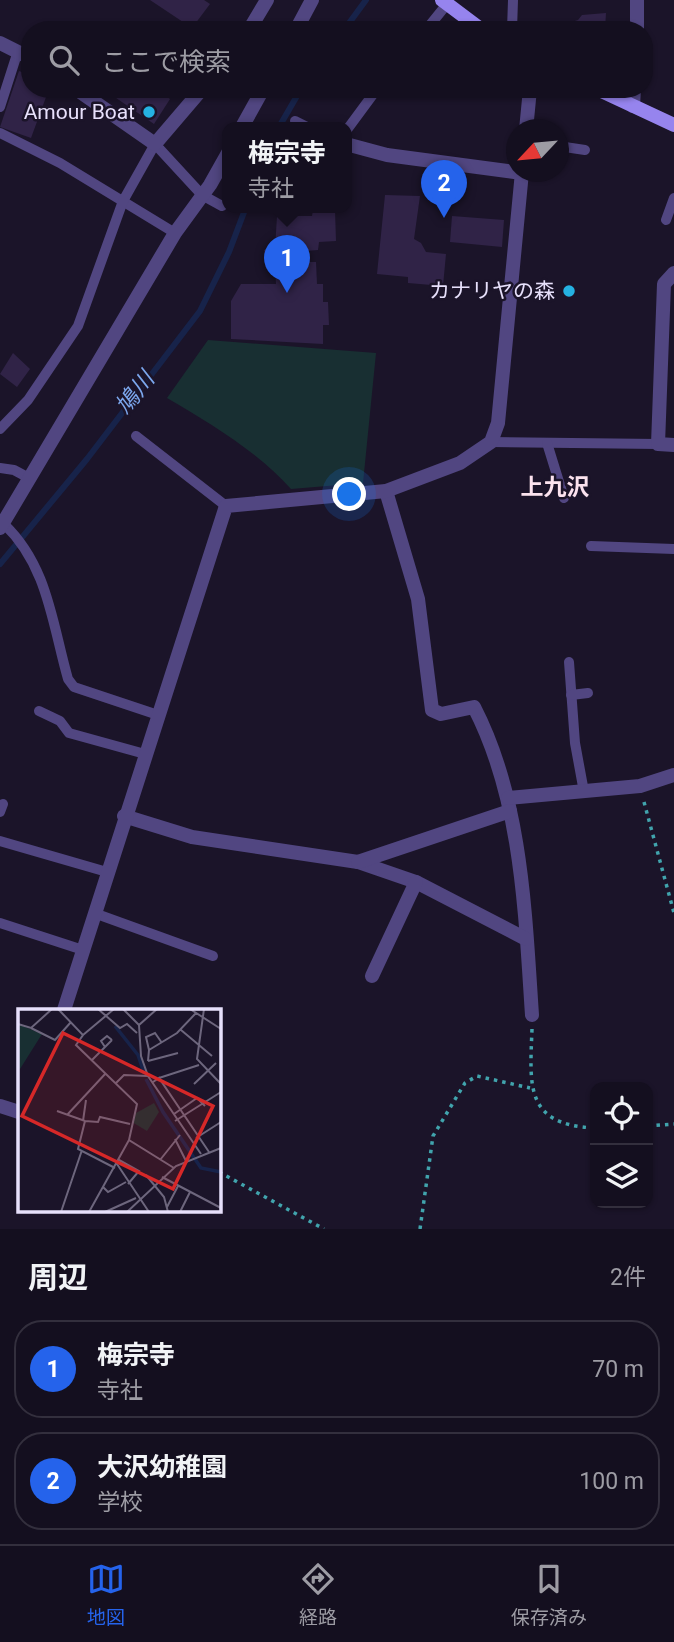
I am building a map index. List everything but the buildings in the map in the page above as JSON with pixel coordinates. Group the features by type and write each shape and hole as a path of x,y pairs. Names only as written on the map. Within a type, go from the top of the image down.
{"street":[{"path":"301,21 312,0"},
{"path":"637,0 637,21"},
{"path":"253,21 262,2"},
{"path":"444,2 470,21"},
{"path":"0,43 21,54"},
{"path":"89,98 155,144 194,98"},
{"path":"245,122 258,98"},
{"path":"527,119 529,98"},
{"path":"616,98 674,125"},
{"path":"633,98 633,106"},
{"path":"352,146 387,156 506,170"},
{"path":"6,529 29,478 175,233 222,163"},
{"path":"64,1009 124,816 226,506 386,491 460,463 491,442 498,423 521,182"},
{"path":"674,273 664,284 658,444 674,445"},
{"path":"386,491 418,599 432,710 441,714 474,707 509,804 527,939 532,1015"},
{"path":"358,862 509,804 640,786 674,775"},
{"path":"124,816 192,837 358,862 416,882 527,939"},
{"path":"372,975 416,882"},
{"path":"0,1106 18,1112"}],"lane":[{"path":"512,21 513,0"},
{"path":"432,21 444,2"},
{"path":"0,107 21,62"},
{"path":"352,123 370,98"},
{"path":"0,133 60,163 175,233"},
{"path":"0,429 29,400 78,326 123,201 155,144 202,195 222,206"},
{"path":"569,148 585,150"},
{"path":"666,220 674,198"},
{"path":"136,436 226,506"},
{"path":"491,442 658,444"},
{"path":"547,443 564,498"},
{"path":"0,468 14,470 29,478"},
{"path":"6,529 26,547 46,587 61,654 74,687 82,692 158,715"},
{"path":"591,546 674,549"},
{"path":"569,662 575,743 584,792"},
{"path":"571,695 588,693"},
{"path":"39,711 60,721 69,733 145,754"},
{"path":"0,841 107,872"},
{"path":"94,913 214,956"},
{"path":"0,923 83,950"}],"path":[{"path":"640,786 674,913"},
{"path":"532,1015 530,1088 547,1115 579,1127 590,1128"},
{"path":"420,1229 433,1136 465,1083 477,1076 530,1088"},
{"path":"653,1126 674,1124"},
{"path":"220,1173 324,1229"}],"green space":[{"path":"208,340 376,353 363,483 291,489 249,451 167,398"}],"waterway":[{"name":"鳩川","path":"351,21 366,0"},
{"name":"鳩川","path":"282,122 296,98"},
{"name":"鳩川","path":"0,564 87,459 200,311 229,252 244,213"}],"place":[{"name":"Amour Boat","path":"149,112"},
{"name":"大沢幼稚園","path":"444,218"},
{"name":"カナリヤの森","path":"569,291"},
{"name":"梅宗寺","path":"287,293"}],"district":[{"name":"上九沢","path":"555,487"}]}
